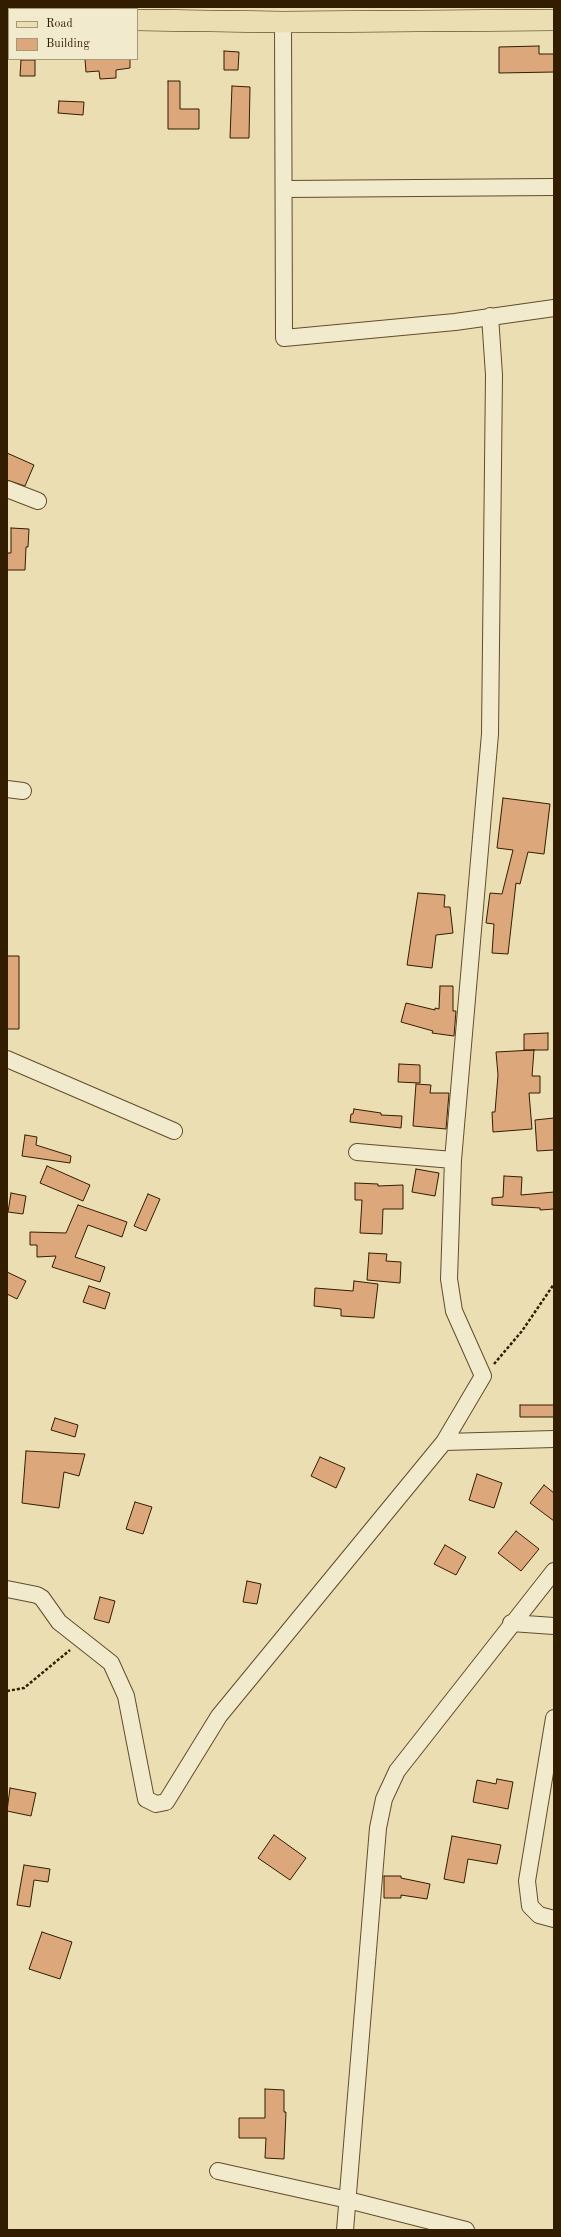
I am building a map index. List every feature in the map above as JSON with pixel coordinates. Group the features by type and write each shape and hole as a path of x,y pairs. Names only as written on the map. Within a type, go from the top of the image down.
{"main road":[{"path":"138,20 283,22 554,20"}],"street":[{"path":"283,22 284,338 456,322 554,308"},
{"path":"284,189 554,187"},
{"path":"7,1589 37,1595 42,1598 60,1622 81,1641 111,1663 126,1696 146,1800 156,1804 166,1802 219,1716 444,1442 483,1376 454,1311 448,1279 453,1160 490,734 494,375 490,316"},
{"path":"7,489 38,501"},
{"path":"7,1059 174,1130"},
{"path":"357,1152 453,1160"},
{"path":"444,1442 554,1439"},
{"path":"345,2230 378,1828 384,1800 397,1771 511,1623 554,1571"},
{"path":"511,1623 554,1626"},
{"path":"554,1718 527,1881 530,1906 539,1914 554,1919"},
{"path":"218,2171 348,2200 466,2230"}],"path":[{"path":"483,1376 522,1331 554,1284"},
{"path":"7,1691 24,1688 81,1641"}],"building":[{"path":"539,46 539,54 554,54 554,72 499,73 499,47"},
{"path":"224,51 239,52 238,70 224,70"},
{"path":"21,60 35,60 35,76 20,76"},
{"path":"85,60 130,60 130,68 116,70 116,78 100,79 99,71 86,72"},
{"path":"168,81 180,81 180,109 199,109 199,129 168,129"},
{"path":"232,86 250,87 249,138 230,138"},
{"path":"59,101 84,102 83,115 58,113"},
{"path":"7,453 34,465 25,486 7,480"},
{"path":"11,528 29,529 28,547 26,547 25,570 7,570 7,553 11,553"},
{"path":"503,798 550,804 544,854 528,852 520,884 516,883 508,954 492,953 494,924 486,923 490,893 502,894 513,850 497,848"},
{"path":"418,893 445,895 444,907 450,907 453,933 436,935 432,968 407,965"},
{"path":"7,956 19,956 19,1029 7,1029"},
{"path":"440,986 453,986 453,1011 456,1011 454,1036 432,1033 433,1031 401,1022 406,1003 435,1010 435,1008 439,1009"},
{"path":"548,1033 548,1050 524,1050 524,1034"},
{"path":"534,1050 532,1076 540,1076 540,1093 529,1093 532,1129 493,1132 492,1112 495,1112 498,1075 496,1052"},
{"path":"399,1064 420,1065 420,1083 398,1082"},
{"path":"416,1084 431,1085 430,1093 449,1093 446,1129 413,1126"},
{"path":"354,1109 381,1113 381,1115 402,1116 401,1128 350,1122 351,1114 353,1114"},
{"path":"554,1118 554,1150 537,1151 535,1120"},
{"path":"25,1135 37,1137 36,1145 71,1156 70,1163 22,1156"},
{"path":"47,1166 90,1185 83,1201 40,1183"},
{"path":"416,1169 439,1173 435,1196 412,1192"},
{"path":"504,1176 522,1177 521,1195 554,1192 554,1209 540,1210 540,1208 492,1205 492,1198 503,1197"},
{"path":"355,1183 378,1184 378,1186 403,1185 403,1209 383,1209 382,1234 360,1233 362,1200 355,1200"},
{"path":"11,1193 26,1196 23,1214 8,1212"},
{"path":"148,1194 160,1199 146,1231 134,1226"},
{"path":"78,1205 127,1222 122,1237 88,1225 75,1257 105,1267 100,1282 52,1267 56,1256 37,1257 37,1245 30,1245 30,1232 66,1233"},
{"path":"369,1253 387,1254 386,1261 401,1262 400,1283 367,1280"},
{"path":"7,1272 26,1281 17,1299 7,1294"},
{"path":"354,1281 378,1284 374,1318 341,1316 341,1309 314,1306 315,1288 353,1291"},
{"path":"89,1286 110,1293 105,1309 83,1302"},
{"path":"520,1405 554,1405 554,1417 520,1417"},
{"path":"55,1418 78,1425 75,1437 51,1430"},
{"path":"26,1451 85,1454 79,1476 64,1472 59,1508 22,1503"},
{"path":"320,1457 345,1468 336,1488 311,1476"},
{"path":"477,1474 502,1483 494,1508 469,1500"},
{"path":"544,1485 554,1493 554,1521 530,1503"},
{"path":"135,1502 152,1507 143,1534 126,1529"},
{"path":"516,1531 539,1549 521,1571 498,1553"},
{"path":"445,1545 466,1557 456,1575 434,1564"},
{"path":"247,1581 261,1584 257,1604 243,1602"},
{"path":"100,1597 115,1601 109,1623 94,1619"},
{"path":"497,1779 513,1782 508,1809 473,1802 477,1780 496,1784"},
{"path":"10,1788 36,1793 31,1816 7,1811"},
{"path":"274,1835 306,1858 290,1880 258,1858"},
{"path":"452,1836 501,1845 497,1864 468,1859 464,1883 444,1879"},
{"path":"24,1865 50,1869 48,1882 34,1880 30,1907 17,1905"},
{"path":"384,1876 401,1876 401,1878 430,1884 427,1899 401,1895 401,1898 384,1898"},
{"path":"42,1932 72,1942 60,1979 29,1969"},
{"path":"265,2089 284,2090 284,2112 286,2112 284,2159 265,2158 266,2138 239,2138 239,2118 265,2118"}]}
